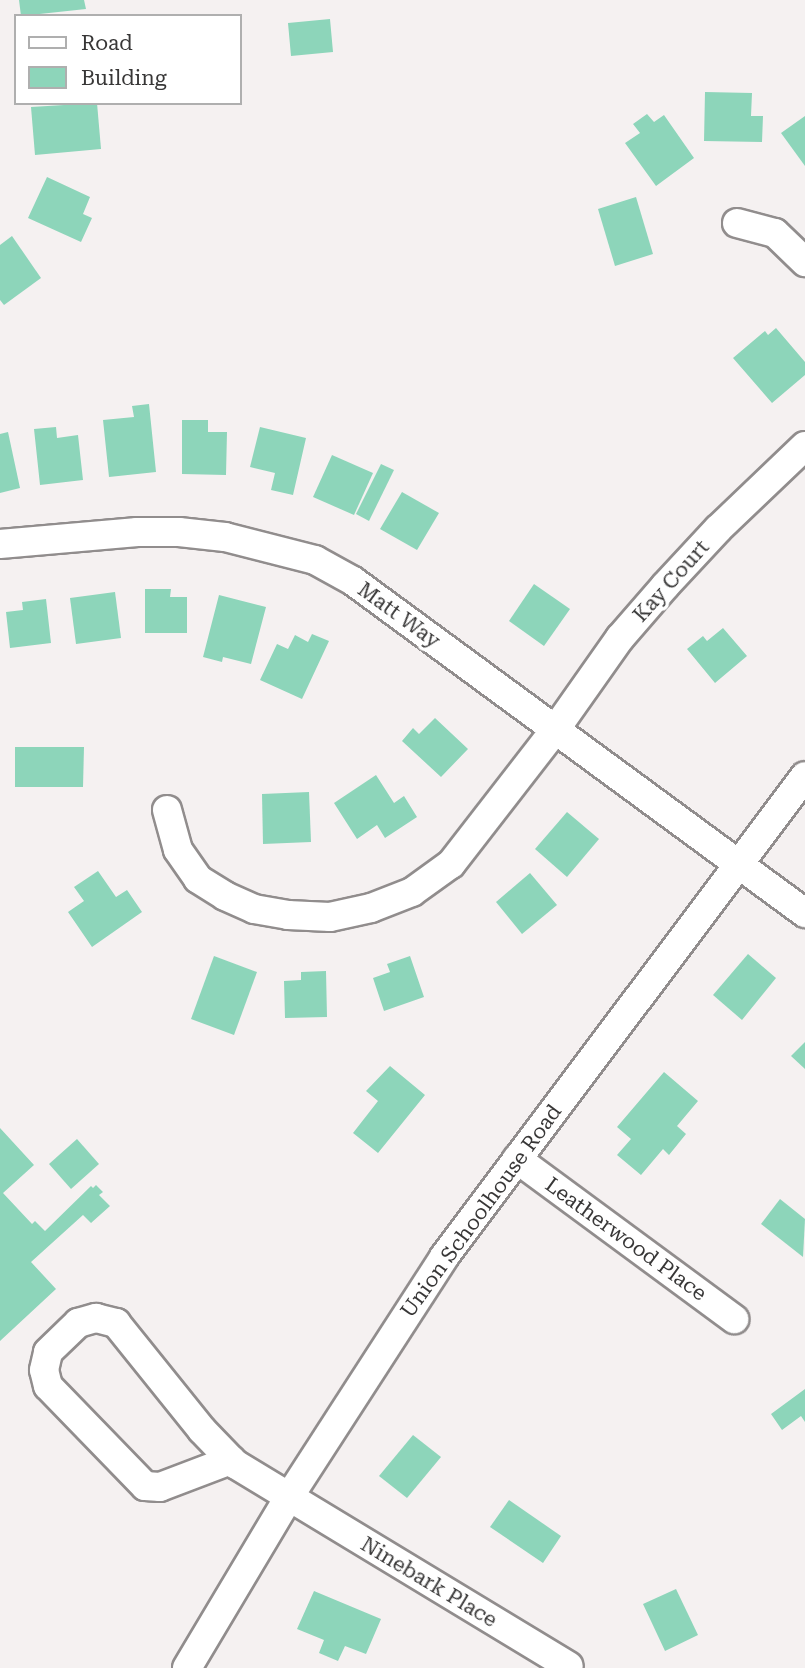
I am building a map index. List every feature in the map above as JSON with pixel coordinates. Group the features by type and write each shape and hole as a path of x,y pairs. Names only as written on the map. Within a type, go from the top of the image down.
{"street":[{"path":"737,223 775,233 805,262"},
{"name":"Kay Court","path":"167,810 178,850 198,879 225,896 254,909 288,915 330,917 371,908 412,892 452,864 555,730 620,638 665,586 718,529 805,446"},
{"name":"Matt Way","path":"0,544 138,532 179,533 225,537 315,560 353,582 805,913"},
{"name":"Union Schoolhouse Road","path":"187,1668 289,1497 416,1299 736,864 805,776"},
{"name":"Leatherwood Place","path":"517,1159 734,1319"},
{"name":"Ninebark Place","path":"231,1460 160,1487 145,1486 48,1387 44,1370 48,1352 78,1323 96,1318 116,1323 202,1430 231,1460 569,1666"}],"building":[{"path":"19,0 84,0 86,9 40,14 21,14"},
{"path":"330,19 333,52 291,56 288,23"},
{"path":"705,92 752,93 751,116 763,116 762,142 704,141"},
{"path":"97,105 101,149 35,155 31,107"},
{"path":"647,114 654,122 664,115 694,158 656,186 625,143 640,133 633,124"},
{"path":"805,116 805,166 781,133"},
{"path":"47,177 90,197 83,214 92,218 81,242 28,218"},
{"path":"636,197 653,254 615,266 598,209"},
{"path":"12,236 41,278 4,305 0,300 0,245"},
{"path":"776,328 805,362 805,375 772,403 733,358 765,331 768,335"},
{"path":"149,404 156,472 109,477 103,420 134,417 132,406"},
{"path":"182,420 208,420 208,432 227,432 226,475 182,474"},
{"path":"56,427 57,438 78,435 83,480 40,485 34,429"},
{"path":"260,427 306,438 293,495 271,490 275,473 250,467"},
{"path":"8,432 20,488 0,493 0,434"},
{"path":"332,455 373,473 354,515 313,497"},
{"path":"381,464 394,470 369,521 356,514"},
{"path":"402,492 439,513 417,550 380,529"},
{"path":"534,584 570,609 544,646 509,621"},
{"path":"145,589 171,589 170,597 187,597 187,633 145,633"},
{"path":"115,592 121,638 76,644 70,598"},
{"path":"219,595 266,607 251,664 223,657 222,662 203,657"},
{"path":"46,599 51,643 10,648 6,612 23,610 22,602"},
{"path":"723,628 747,656 715,683 687,649 703,636 707,641"},
{"path":"312,634 329,641 302,699 260,680 277,644 288,649 295,635 308,642"},
{"path":"435,718 468,749 441,777 402,741 413,728 419,734"},
{"path":"15,747 84,747 83,787 15,787"},
{"path":"376,775 394,803 404,796 417,817 385,838 377,825 357,839 334,803"},
{"path":"309,792 311,842 263,844 262,794"},
{"path":"567,812 599,839 567,877 535,849"},
{"path":"98,871 116,897 127,890 142,912 92,947 68,912 84,901 74,887"},
{"path":"530,873 557,905 522,934 496,902"},
{"path":"748,954 776,978 742,1020 713,995"},
{"path":"214,956 257,972 234,1035 191,1019"},
{"path":"410,956 424,997 384,1011 373,978 390,972 387,964"},
{"path":"326,971 327,1017 285,1018 284,981 301,980 301,972"},
{"path":"805,1042 805,1069 791,1056"},
{"path":"390,1066 425,1095 378,1153 353,1133 378,1101 366,1091"},
{"path":"664,1072 698,1101 677,1126 686,1134 669,1155 663,1149 641,1175 617,1155 631,1139 617,1127"},
{"path":"0,1128 34,1165 3,1193 32,1224 35,1221 45,1231 91,1186 93,1188 96,1185 103,1192 99,1195 110,1206 91,1223 83,1215 31,1262 56,1289 0,1341"},
{"path":"77,1139 99,1164 71,1189 49,1164"},
{"path":"780,1199 805,1219 803,1257 761,1224"},
{"path":"805,1389 805,1422 801,1416 782,1430 771,1414"},
{"path":"413,1435 441,1457 407,1498 379,1476"},
{"path":"509,1500 561,1536 543,1563 490,1527"},
{"path":"676,1589 698,1635 665,1651 643,1604"},
{"path":"314,1591 381,1619 366,1654 345,1646 338,1661 319,1653 324,1640 297,1629"}]}
